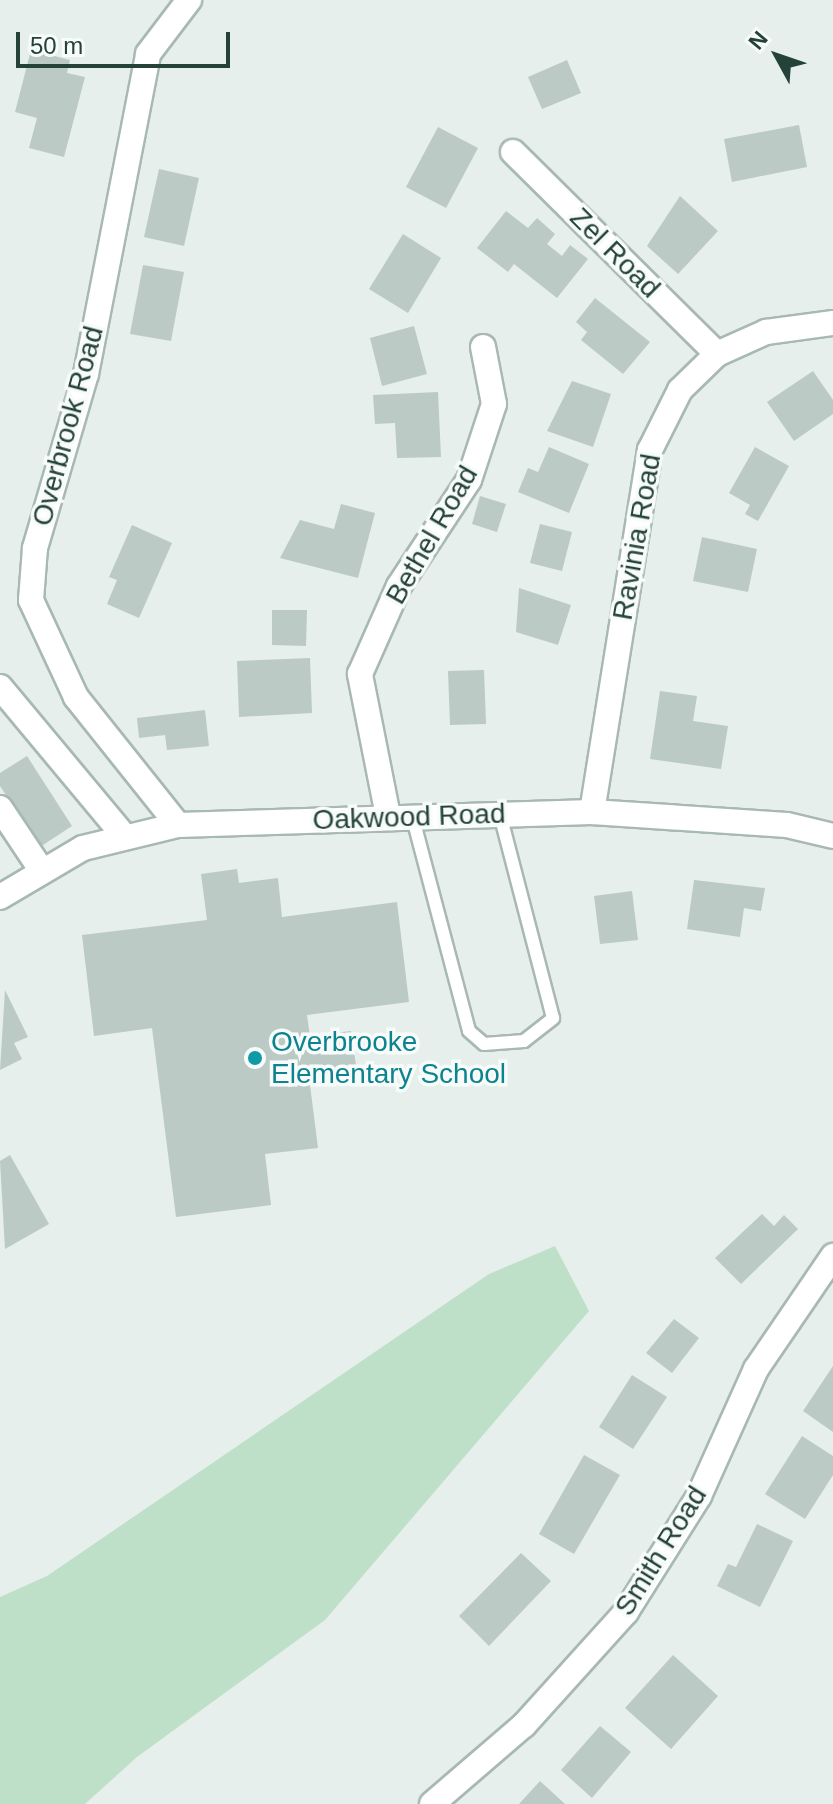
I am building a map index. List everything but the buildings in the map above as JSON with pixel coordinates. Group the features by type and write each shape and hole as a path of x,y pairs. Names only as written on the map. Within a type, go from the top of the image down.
{"street":[{"name":"Overbrook Road","path":"178,825 76,697 31,600 35,548 86,374 148,54 189,0"},
{"name":"Zel Road","path":"513,152 717,354"},
{"name":"Ravinia Road","path":"592,812 650,450 680,390 717,354 766,332 833,323"},
{"name":"Bethel Road","path":"400,816 360,674 399,586 469,480 494,404 483,347"},
{"path":"0,687 124,836"},
{"path":"0,808 42,871"},
{"name":"Oakwood Road","path":"0,897 42,871 124,836 178,825 592,812 787,825 833,836"},
{"name":"Smith Road","path":"432,1804 524,1725 626,1612 699,1496 756,1369 833,1256"}],"lane":[{"path":"400,816 469,1031 484,1044 524,1041 553,1018 500,814"}],"green space":[{"path":"555,1246 589,1311 325,1620 137,1757 85,1804 0,1804 0,1597 47,1576 489,1274"}],"place":[{"name":"Overbrooke Elementary School","path":"255,1058"}]}
